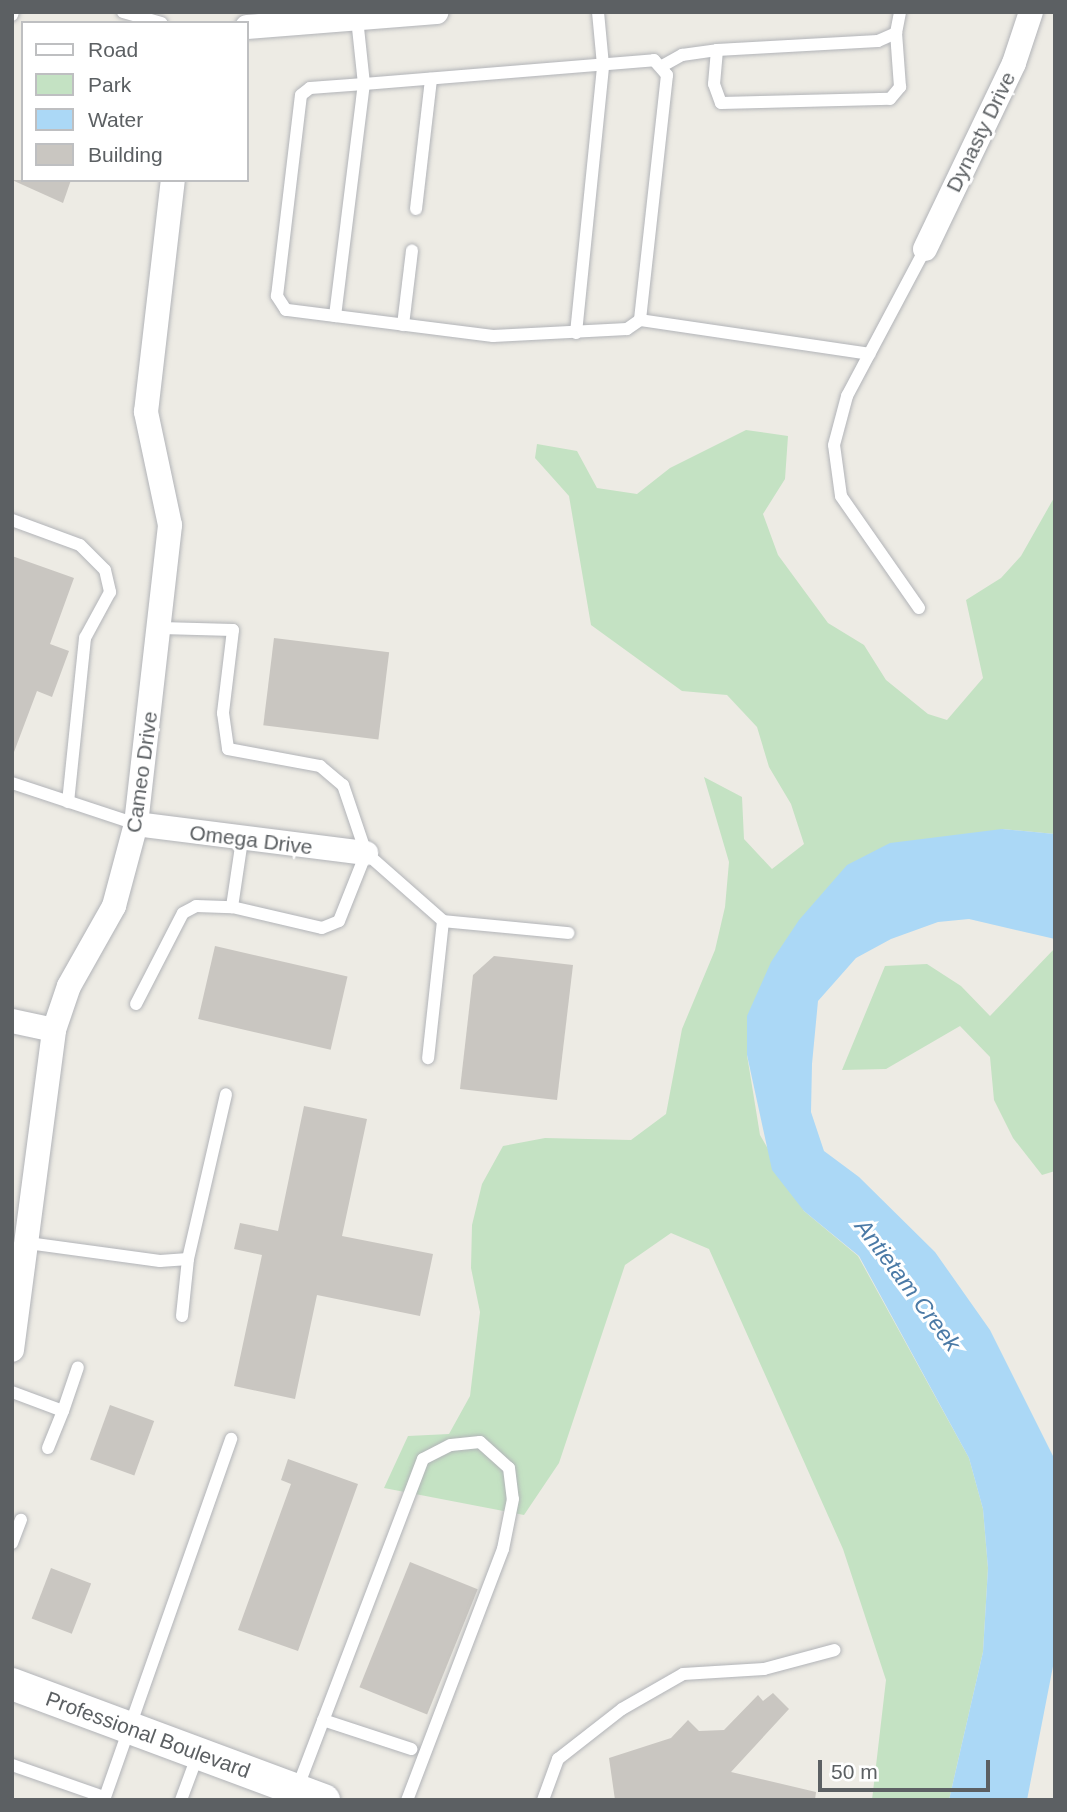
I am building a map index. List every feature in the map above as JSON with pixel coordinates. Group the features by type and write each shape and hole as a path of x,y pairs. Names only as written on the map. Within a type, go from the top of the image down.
{"street":[{"path":"248,27 436,12"},
{"name":"Dynasty Drive","path":"925,249 1014,63 1031,12"},
{"name":"Cameo Drive","path":"12,1349 54,1030 69,986 114,906 136,824 161,628 170,525 146,412 173,182"},
{"name":"Omega Drive","path":"136,824 242,840 366,853"},
{"path":"12,1021 54,1030"},
{"name":"Professional Boulevard","path":"12,1684 310,1795"}],"lane":[{"path":"123,12 154,21"},
{"path":"576,333 603,65 598,12"},
{"path":"717,50 714,84 721,103 890,99 900,88 896,33 900,12"},
{"path":"335,316 364,84 357,18"},
{"path":"664,65 682,55 717,50 878,41 896,33"},
{"path":"664,65 654,61 310,88 301,95 277,296 286,310 493,336 627,329 640,320 869,354"},
{"path":"640,320 667,75 664,65"},
{"path":"416,209 431,79"},
{"path":"919,608 853,519 838,484 837,422 869,354 925,249"},
{"path":"403,325 412,251"},
{"path":"12,520 79,545 105,570 110,592 85,638 68,802"},
{"path":"161,628 233,630 223,713 228,749 320,766 343,785 366,853 443,921 568,933"},
{"path":"12,783 136,824"},
{"path":"232,907 242,840"},
{"path":"136,1004 183,913 195,906 232,907 332,927 366,853"},
{"path":"428,1058 443,921"},
{"path":"182,1316 188,1259 226,1094"},
{"path":"28,1243 160,1261 188,1259"},
{"path":"48,1448 78,1367"},
{"path":"12,1392 63,1411"},
{"path":"12,1765 104,1798 231,1439"},
{"path":"310,1795 323,1720 423,1459 451,1445 480,1442 509,1468 513,1499 503,1549 407,1800"},
{"path":"12,1543 21,1520"},
{"path":"543,1800 558,1759 622,1709 683,1674 764,1669 835,1650"},
{"path":"323,1720 411,1749"},
{"path":"181,1800 198,1754"}],"green space":[{"path":"746,430 788,436 785,479 763,514 778,555 828,623 864,645 886,680 928,714 947,720 983,678 966,600 1001,578 1021,556 1055,496 1055,834 1002,829 747,1017 747,1055 760,1135 804,1211 858,1256 969,1458 983,1509 988,1568 983,1652 949,1800 872,1800 886,1680 843,1549 709,1249 671,1233 625,1265 559,1463 524,1515 384,1488 408,1436 449,1434 470,1396 480,1312 471,1268 472,1225 482,1184 503,1146 545,1138 631,1140 666,1114 682,1029 715,950 725,907 729,862 704,777 742,797 744,839 772,869 804,844 791,804 769,767 757,727 727,695 682,691 591,625 569,496 535,458 537,444 577,451 597,488 637,494 670,468"},
{"path":"1055,948 1055,1171 1042,1175 1013,1138 994,1100 990,1057 960,1026 886,1069 842,1070 885,966 927,964 961,986 990,1016"}],"water":[{"name":"Antietam Creek","path":"1002,829 1055,834 1055,939 969,919 938,922 891,939 856,958 818,1001 812,1064 811,1112 824,1151 859,1177 935,1252 990,1330 1055,1460 1055,1656 1027,1800 949,1800 983,1652 988,1568 983,1509 969,1458 859,1256 804,1211 772,1170 747,1055 747,1016 771,962 799,920 847,865 890,843"}],"building":[{"path":"12,180 70,182 63,203"},
{"path":"12,556 74,578 50,644 69,651 52,697 37,691 14,752"},
{"path":"274,638 389,652 378,739 263,725"},
{"path":"215,946 348,977 331,1050 198,1019"},
{"path":"494,956 573,965 557,1100 460,1089 473,975"},
{"path":"304,1106 367,1119 342,1236 433,1254 420,1316 317,1295 295,1399 234,1386 262,1255 234,1249 240,1223 278,1231"},
{"path":"110,1405 154,1421 134,1476 90,1460"},
{"path":"288,1459 358,1484 298,1651 238,1630 291,1484 281,1480"},
{"path":"410,1562 478,1589 427,1715 359,1687"},
{"path":"51,1568 91,1583 72,1634 32,1618"},
{"path":"773,1693 789,1709 731,1772 816,1792 815,1800 615,1800 609,1758 671,1738 688,1720 699,1731 724,1730 758,1695 763,1701"}]}
